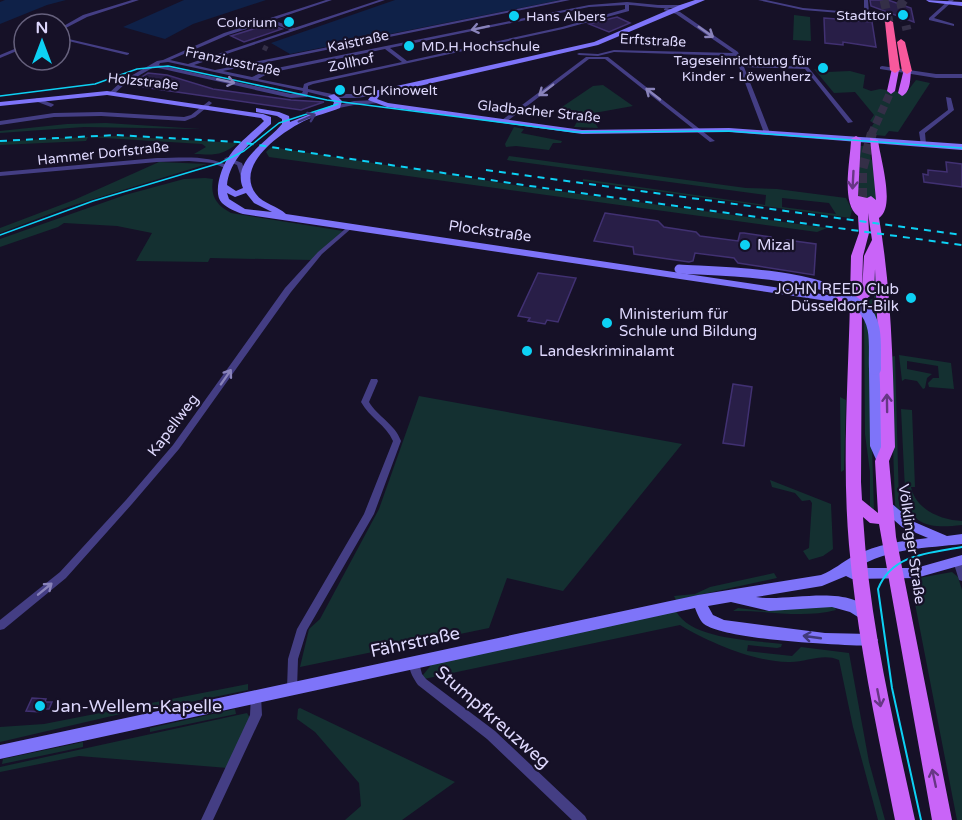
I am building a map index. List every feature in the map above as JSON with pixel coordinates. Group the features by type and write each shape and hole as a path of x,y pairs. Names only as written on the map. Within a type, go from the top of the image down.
{"highway":[{"path":"879,19 888,43 898,48 907,47 906,35"},
{"path":"893,24 898,48 907,71"},
{"path":"895,70 898,48"}],"main road":[{"path":"891,91 895,70"},
{"path":"902,93 907,71"},
{"path":"856,139 852,193 854,203 869,219 881,206 879,170 874,158 873,140"},
{"name":"Völklinger Straße","path":"866,199 869,219 880,254 886,333 888,447 882,461 885,509 890,548 942,820"},
{"name":"Völklinger Straße","path":"869,219 857,256 855,502 866,616 890,752 905,820"},
{"path":"841,296 857,302 868,293 870,256 876,242"},
{"path":"855,502 872,519 881,519 885,509"}],"street":[{"path":"72,23 85,16 137,0"},
{"path":"165,60 268,19 330,0"},
{"path":"189,65 382,0"},
{"path":"216,71 568,0"},
{"path":"244,177 253,158 281,131 335,102 354,103 377,98 394,90 575,52 672,10 702,0"},
{"path":"760,0 803,9 865,14 867,13 866,0"},
{"path":"929,0 962,2"},
{"path":"952,1 931,19 952,25"},
{"path":"627,3 627,10"},
{"name":"Kaistraße","path":"254,79 267,72 589,6 627,3 657,7 682,6"},
{"name":"Zollhof","path":"304,90 310,83 563,28 627,10 650,8 672,10"},
{"path":"672,10 735,52 767,133"},
{"path":"268,19 292,28"},
{"path":"72,41 128,54"},
{"path":"255,42 263,47"},
{"name":"Zollhof","path":"385,47 406,62"},
{"name":"Erftstraße","path":"575,52 598,55 614,51 735,56"},
{"path":"575,52 588,58 606,58 712,141"},
{"path":"275,54 281,58"},
{"path":"504,121 588,58"},
{"name":"Franziusstraße","path":"113,91 165,60 304,90 335,102"},
{"name":"Franziusstraße","path":"157,63 156,66 169,69 335,102 357,96 377,98"},
{"path":"742,65 804,67 850,122"},
{"path":"882,68 962,76"},
{"name":"Franziusstraße","path":"139,74 155,69 169,69"},
{"path":"300,96 304,94 304,90"},
{"name":"Holzstraße","path":"2,103 113,91"},
{"name":"Holzstraße","path":"2,103 25,98 113,91 279,114 287,120 281,131"},
{"path":"54,115 51,105 59,97"},
{"name":"Gladbacher Straße","path":"377,98 504,121 582,132 699,130 962,147"},
{"path":"923,144 922,132 951,110 948,98"},
{"name":"Holzstraße","path":"37,100 51,105"},
{"path":"0,123 54,115 185,119 193,116 207,104"},
{"name":"Holzstraße","path":"207,104 258,114 268,119 267,123 231,160"},
{"name":"Hammer Dorfstraße","path":"0,174 156,159 218,158 231,160"},
{"name":"Hammer Dorfstraße","path":"209,159 221,162 231,160"},
{"path":"244,177 240,164 231,160 222,186 225,201 236,209 237,204 244,201 263,205"},
{"name":"Plockstraße","path":"244,177 248,189 263,205 284,216"},
{"path":"222,186 235,194 248,189"},
{"name":"Plockstraße","path":"236,209 268,216 284,216 841,296"},
{"name":"Kapellweg","path":"0,626 63,575 129,502 176,447 288,290 320,253 351,226"},
{"path":"630,267 679,269 790,280 824,287 843,294 865,309 873,322 876,446 882,461"},
{"path":"841,296 857,283"},
{"path":"292,689 293,659 302,630 369,514 397,441 396,434 368,410 364,402 374,381"},
{"path":"885,509 915,529 955,539"},
{"path":"860,567 890,548 955,539"},
{"path":"960,561 962,577"},
{"name":"Fährstraße","path":"0,752 698,601 822,580 860,567 895,574 931,571 960,561"},
{"path":"729,596 768,605 822,601 842,602 854,606 866,616"},
{"path":"698,601 708,618 721,626 832,640 870,640"},
{"name":"Stumpfkreuzweg","path":"414,662 417,675 422,682 491,735 581,820"},
{"path":"207,820 256,715 256,696"}],"green space":[{"path":"794,15 810,17 811,41 793,40"},
{"path":"814,69 827,72 850,71 865,75 863,88 871,91 880,89 906,93 916,80 930,83 898,132 889,131 885,136 867,134 874,123 870,121 874,115 855,92 834,93"},
{"path":"603,85 633,106 594,113 595,118 593,119 598,128 574,127 581,115 556,111 593,86"},
{"path":"106,123 201,129 84,127 0,133 0,131 67,124"},
{"path":"514,127 524,129 521,133 562,141 553,143 549,150 506,147 505,144"},
{"path":"116,136 238,143 217,154 207,155 194,154 206,147 202,144 88,137 86,141 0,145 0,142 58,138"},
{"path":"859,146 870,146 871,159 877,167 877,200 857,198"},
{"path":"271,147 528,187 827,228 817,232 269,157 266,152"},
{"path":"509,156 746,188 777,189 846,198 852,210 850,218 583,181 583,179 765,205 766,195 507,160","holes":["782,198 829,203 836,214 782,207"]},
{"path":"159,162 207,164 68,207 0,233 0,228 74,200"},
{"path":"184,179 213,179 212,190 215,199 221,207 231,213 343,231 312,260 210,258 208,262 136,261 152,233 117,226 64,223 0,247 0,239 125,195"},
{"path":"874,256 878,298 872,446 874,511 870,508 870,472 865,434 864,313 865,302 874,298"},
{"path":"899,355 951,363 954,389 929,387 928,383 933,378 939,378 938,366 907,361 907,369 932,374 927,378 923,389 917,381 905,379 902,381"},
{"path":"895,356 899,504 906,520 895,505 890,357"},
{"path":"419,396 682,444 563,591 507,578 489,628 300,667 309,629 320,619 379,509"},
{"path":"840,397 846,400 844,470 841,472"},
{"path":"901,409 912,410 915,487 911,487 914,495 918,502 930,512 962,521 962,525 945,526 922,522 910,509 905,486"},
{"path":"770,480 831,504 833,549 823,556 809,560 803,551 809,548 812,503 810,500 802,501 795,493 772,487"},
{"path":"952,572 958,577 962,590 962,820 957,820 911,583 913,579"},
{"path":"774,573 777,578 676,600 674,596 695,594 710,587"},
{"path":"813,606 835,607 836,610 810,614 733,611 738,608 765,611"},
{"path":"676,611 684,621 708,633 782,644 777,648 748,645 747,651 792,656 801,647 849,653 869,762 885,820 878,820 853,727 839,660 833,658 797,662 763,659 718,644 680,625 424,679 423,675 432,664"},
{"path":"248,684 248,690 147,711 142,709 0,742 0,727 44,724"},
{"path":"300,708 455,782 402,820 345,820 361,806 359,783 315,732 297,719"},
{"path":"235,709 236,714 150,732 150,728"},
{"path":"247,713 250,718 228,768 79,756 0,772 0,767"},
{"path":"83,742 83,747 2,764 3,759"}],"water":[{"path":"5,0 66,0 30,12 12,12 12,19 0,24 0,2"},
{"path":"184,0 266,0 193,24 165,39 123,27"},
{"path":"395,0 560,0 290,54 271,43"}],"building":[{"name":"Stadttor","path":"870,0 888,0 911,8 914,22 871,6"},
{"path":"617,17 630,23 609,32 589,24"},
{"path":"824,18 872,22 876,47 843,42 843,45 825,43"},
{"path":"269,24 282,29 244,42 231,36"},
{"path":"148,73 167,75 213,89 291,100 324,102 301,110 129,85"},
{"path":"946,162 962,164 962,187 924,182 923,174 928,175 928,170 947,172"},
{"name":"Mizal","path":"605,213 658,221 664,227 696,232 700,236 738,241 740,233 744,233 771,237 775,245 787,240 816,244 814,275 738,263 734,258 695,253 693,261 689,262 634,254 633,247 594,241"},
{"path":"538,273 576,278 558,322 547,320 545,324 528,321 530,318 518,316"},
{"path":"733,384 752,387 744,446 723,443"},
{"name":"Jan-Wellem-Kapelle","path":"32,698 52,702 49,709 42,709 41,712 26,711"}],"tunnel":[{"path":"884,0 889,22"},
{"path":"904,0 901,4 907,30"},
{"path":"263,47 269,50"},
{"path":"871,135 891,91"},
{"path":"862,198 862,170 872,133"}],"tram line":[{"path":"0,96 95,84 137,69 168,66 327,100 575,132 729,131 962,148"},
{"path":"0,235 93,201 220,163 244,151 279,123 338,104"},
{"path":"921,820 892,688 878,589 884,577 902,562 913,557 962,547"}],"railway":[{"path":"0,141 116,135 238,142 530,186 962,245"},
{"path":"486,170 962,235"}],"place":[{"name":"Stadttor","path":"903,15"},
{"name":"Hans Albers","path":"514,16"},
{"name":"Colorium","path":"289,22"},
{"name":"MD.H Hochschule","path":"409,46"},
{"name":"Tageseinrichtung für Kinder - Löwenherz","path":"823,68"},
{"name":"UCI Kinowelt","path":"340,90"},
{"name":"Mizal","path":"745,245"},
{"name":"JOHN REED Club Düsseldorf-Bilk","path":"911,298"},
{"name":"Ministerium für Schule und Bildung","path":"607,323"},
{"name":"Landeskriminalamt","path":"527,351"},
{"name":"Jan-Wellem-Kapelle","path":"40,706"}]}
